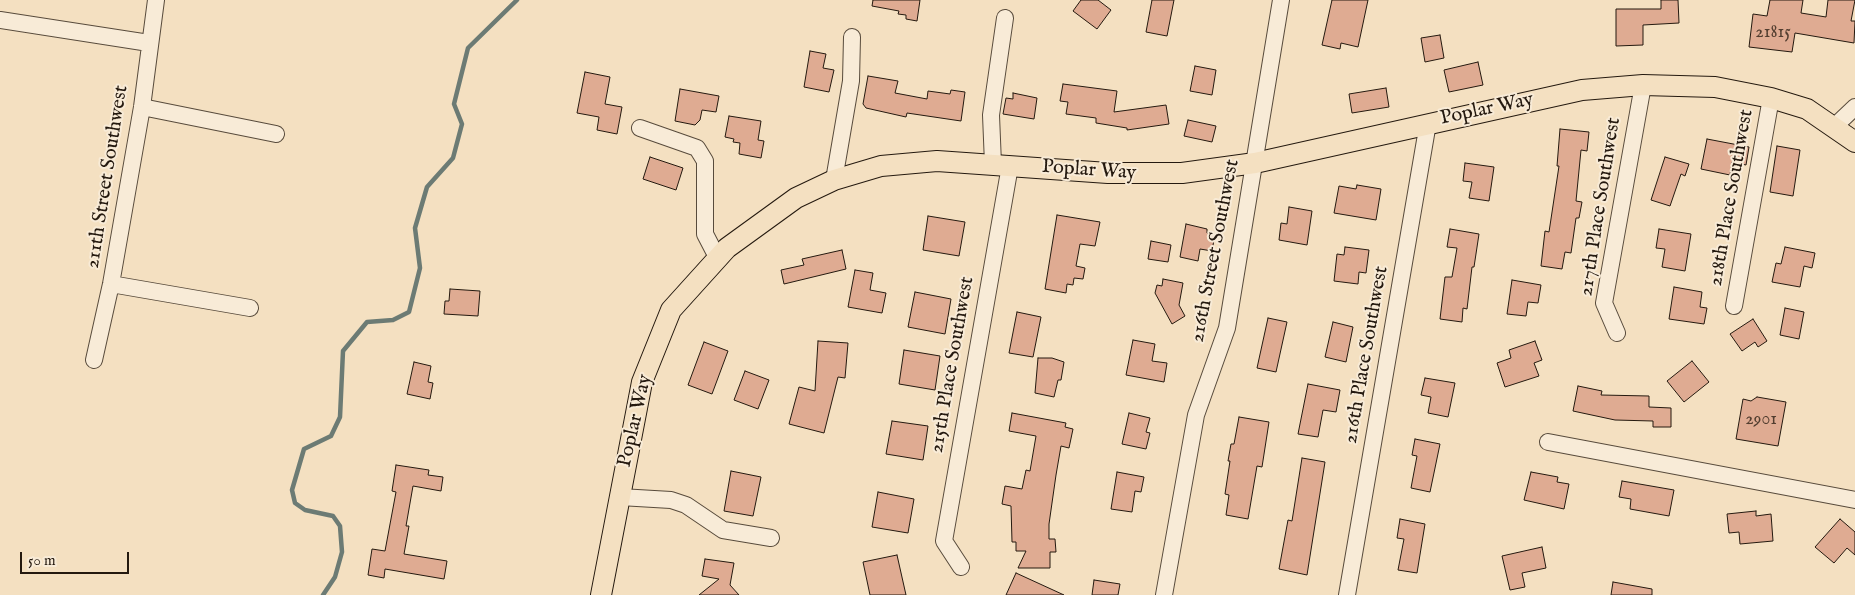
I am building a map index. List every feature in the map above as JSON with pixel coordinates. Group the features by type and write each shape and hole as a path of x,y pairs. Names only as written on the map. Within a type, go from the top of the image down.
{"main road":[{"name":"Poplar Way","path":"601,595 642,382 671,310 727,248 796,198 834,180 881,166 908,162 937,161 1137,175 1182,173 1255,163 1582,90 1643,85 1715,87 1771,98 1807,110 1835,126 1855,142"}],"street":[{"name":"211th Street Southwest","path":"94,360 112,284 142,107 156,0"},
{"name":"216th Street Southwest","path":"1164,595 1196,415 1227,328 1282,0"},
{"name":"215th Place Southwest","path":"961,567 944,541 1001,165 991,115 1006,18"},
{"path":"0,20 149,43"},
{"path":"834,180 851,81 852,37"},
{"name":"217th Place Southwest","path":"1617,333 1604,304 1643,85"},
{"name":"218th Place Southwest","path":"1734,306 1771,98"},
{"path":"1835,126 1855,106"},
{"path":"142,107 276,134"},
{"name":"216th Place Southwest","path":"1347,595 1428,123"},
{"path":"640,128 697,148 705,161 705,234 718,259"},
{"path":"112,284 250,308"},
{"path":"1548,442 1855,500"},
{"path":"620,497 671,500 686,505 723,530 771,538"}],"building":[{"path":"873,0 920,0 917,21 906,19 906,15 898,14 899,11 872,6"},
{"path":"1081,0 1098,0 1111,10 1097,29 1073,11"},
{"path":"1152,0 1174,0 1167,36 1146,32"},
{"path":"1332,0 1368,0 1358,47 1341,43 1340,49 1322,45"},
{"path":"1661,0 1678,0 1679,23 1643,25 1643,45 1616,46 1616,9 1661,9"},
{"path":"1770,0 1803,0 1801,13 1826,17 1828,0 1855,0 1851,21 1855,21 1854,43 1795,33 1792,52 1749,47 1753,14 1767,16"},
{"path":"1440,35 1444,58 1425,62 1421,38"},
{"path":"810,51 826,54 823,68 834,70 829,92 804,87"},
{"path":"1478,62 1483,85 1449,92 1444,70"},
{"path":"1195,66 1216,70 1212,95 1190,91"},
{"path":"585,72 610,77 605,104 622,107 617,134 597,130 599,117 577,113"},
{"path":"868,76 898,81 895,93 927,99 928,91 950,94 951,90 965,92 961,121 907,113 906,117 866,108 863,104"},
{"path":"1063,84 1117,91 1114,112 1166,105 1169,124 1127,130 1127,128 1096,123 1096,118 1066,114 1068,102 1060,101"},
{"path":"1386,88 1389,107 1352,113 1349,94"},
{"path":"680,89 719,96 716,112 702,110 700,120 695,125 675,121"},
{"path":"1013,93 1037,98 1034,119 1003,114 1006,98 1013,99"},
{"path":"729,116 761,121 758,140 764,141 761,158 739,154 740,143 733,142 734,139 725,137"},
{"path":"1188,120 1216,126 1212,142 1184,136"},
{"path":"1560,129 1589,132 1587,151 1581,150 1576,201 1582,202 1579,218 1576,218 1571,253 1565,252 1562,269 1541,266 1545,231 1549,232 1559,166 1557,166"},
{"path":"1707,139 1749,147 1746,165 1732,162 1730,175 1701,169"},
{"path":"1777,146 1800,150 1793,196 1770,192"},
{"path":"650,157 683,168 676,190 643,179"},
{"path":"1665,157 1689,164 1685,176 1681,174 1670,206 1651,200"},
{"path":"1465,163 1494,167 1489,201 1469,198 1472,182 1463,181"},
{"path":"1357,185 1381,189 1376,220 1334,213 1339,186 1356,189"},
{"path":"1289,207 1312,211 1307,245 1279,240 1281,223 1287,224"},
{"path":"1057,215 1100,222 1095,246 1080,244 1076,266 1085,268 1083,279 1074,278 1073,285 1067,284 1066,293 1045,289"},
{"path":"928,216 965,222 959,256 923,250"},
{"path":"1186,224 1207,229 1207,233 1215,234 1212,251 1200,249 1198,261 1180,257"},
{"path":"1450,229 1479,234 1474,267 1472,267 1467,309 1463,308 1462,322 1440,319 1445,277 1452,277 1457,248 1447,247"},
{"path":"1659,229 1691,234 1685,271 1662,267 1665,249 1656,248"},
{"path":"1151,241 1171,245 1168,262 1148,259"},
{"path":"1345,247 1369,250 1366,273 1359,272 1358,284 1334,281 1337,254 1344,255"},
{"path":"1785,247 1815,253 1812,268 1804,266 1800,287 1772,282 1776,263 1781,264"},
{"path":"842,250 846,269 784,284 781,270 804,265 802,259"},
{"path":"855,270 873,273 870,290 886,293 882,313 848,307"},
{"path":"1163,279 1183,283 1179,305 1185,316 1172,324 1155,293 1157,285 1162,286"},
{"path":"1512,280 1541,285 1538,303 1528,302 1526,316 1507,314"},
{"path":"1674,287 1702,292 1700,307 1707,308 1704,324 1669,319"},
{"path":"450,289 480,291 478,316 444,314 445,301 449,301"},
{"path":"915,292 951,299 945,334 908,327"},
{"path":"1785,308 1804,312 1799,339 1780,335"},
{"path":"1017,312 1041,317 1033,357 1009,353"},
{"path":"1268,318 1287,322 1276,372 1257,368"},
{"path":"1753,319 1767,341 1758,347 1755,342 1742,351 1730,334"},
{"path":"1333,322 1353,327 1346,362 1325,357"},
{"path":"1133,340 1155,344 1152,361 1167,363 1164,382 1126,375"},
{"path":"818,341 848,343 845,378 838,377 824,433 789,424 799,387 815,391"},
{"path":"1535,341 1542,360 1534,363 1539,376 1505,387 1497,363 1511,358 1509,350"},
{"path":"704,342 728,351 712,394 688,385"},
{"path":"904,350 940,356 935,390 899,384"},
{"path":"1038,358 1052,358 1064,362 1061,380 1058,380 1054,397 1035,393"},
{"path":"1692,361 1709,382 1684,402 1667,381"},
{"path":"414,362 431,366 428,382 433,383 430,399 407,394"},
{"path":"745,371 769,380 758,409 734,400"},
{"path":"1425,378 1455,383 1448,417 1428,413 1431,397 1421,395"},
{"path":"1308,384 1340,390 1336,412 1323,410 1318,437 1298,434"},
{"path":"1578,386 1602,391 1601,395 1649,396 1649,407 1671,408 1671,427 1653,427 1653,421 1615,420 1573,411"},
{"path":"1757,397 1786,402 1778,446 1736,439 1743,399 1751,401"},
{"path":"1012,413 1066,423 1065,427 1073,429 1069,448 1061,446 1056,475 1049,524 1049,539 1055,539 1056,552 1050,552 1050,568 1018,568 1026,551 1016,551 1016,542 1012,542 1011,506 1002,504 1005,486 1022,489 1026,470 1030,471 1036,436 1009,431"},
{"path":"1129,413 1150,418 1146,432 1150,433 1146,449 1122,444"},
{"path":"1239,417 1269,422 1262,467 1257,466 1248,519 1226,515 1229,495 1225,494 1230,461 1228,461 1231,444 1234,444"},
{"path":"892,421 928,426 923,460 886,454"},
{"path":"1415,439 1440,444 1430,492 1411,488 1417,456 1412,455"},
{"path":"1302,458 1325,462 1307,575 1279,569 1288,520 1292,521"},
{"path":"396,465 429,470 428,475 443,477 441,491 413,486 406,526 409,526 404,554 447,561 444,579 385,569 384,578 368,575 372,549 385,551 396,492 392,491"},
{"path":"731,471 761,477 753,516 724,511"},
{"path":"1117,472 1144,477 1141,492 1135,491 1132,512 1111,509"},
{"path":"1531,472 1558,477 1557,482 1569,484 1564,509 1524,500"},
{"path":"1622,481 1674,490 1669,516 1630,509 1631,499 1619,497"},
{"path":"878,492 914,499 908,533 872,527"},
{"path":"1756,511 1756,516 1771,514 1773,541 1740,544 1739,532 1729,533 1727,514"},
{"path":"1400,519 1425,524 1417,573 1398,570 1404,539 1397,538"},
{"path":"1840,519 1855,532 1855,555 1847,548 1834,563 1815,547"},
{"path":"1542,547 1546,568 1522,573 1525,587 1510,590 1502,556"},
{"path":"897,555 906,595 870,595 863,562"},
{"path":"705,559 734,563 730,585 739,595 699,595 719,579 702,576"},
{"path":"1016,573 1064,595 1006,595"},
{"path":"1094,580 1120,584 1118,595 1092,595"},
{"path":"1613,582 1652,589 1652,595 1611,595"}],"waterway":[{"path":"323,595 335,577 342,552 340,526 333,516 305,510 295,503 292,490 304,449 331,436 340,417 343,351 367,322 393,320 409,312 420,268 415,228 427,187 453,158 462,124 454,104 468,48 517,0"}]}
